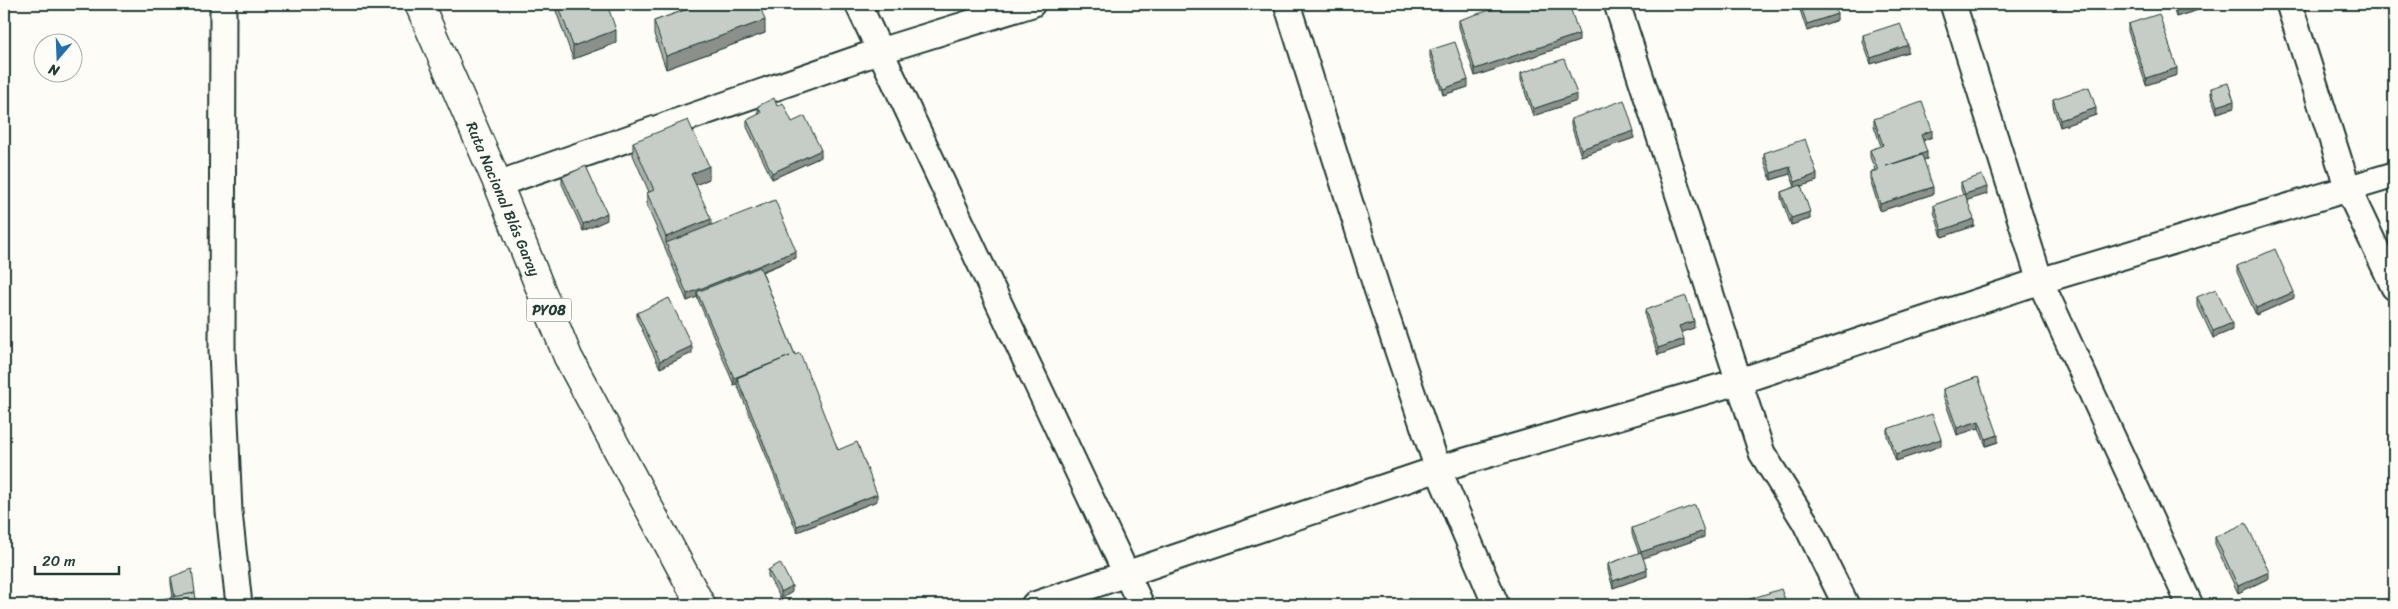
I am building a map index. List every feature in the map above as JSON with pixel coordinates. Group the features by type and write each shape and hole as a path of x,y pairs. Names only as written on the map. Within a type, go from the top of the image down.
{"highway":[{"name":"Ruta Nacional Blás Garay","path":"419,4 498,184 568,357 701,605"}],"street":[{"path":"223,4 222,351 229,512 239,605"},
{"path":"858,4 1141,605"},
{"path":"498,184 880,51 1032,4"},
{"path":"1287,4 1377,289 1438,469 1496,605"},
{"path":"1617,4 1737,382 1762,453 1804,522 1846,605"},
{"path":"1952,4 2040,281 2190,605"},
{"path":"2290,4 2348,189 2394,287"},
{"path":"1034,605 1438,469 1737,382 2040,281 2394,175"}],"building":[{"path":"558,4 607,4 616,30 573,46"},
{"path":"702,4 759,4 765,20 666,56 654,21"},
{"path":"1508,4 1569,4 1579,34 1475,69 1459,20"},
{"path":"1800,4 1834,4 1837,14 1807,24"},
{"path":"2174,4 2195,4 2176,10"},
{"path":"2159,14 2177,68 2146,78 2128,24"},
{"path":"1900,23 1908,45 1871,58 1863,35"},
{"path":"1455,42 1468,80 1443,89 1430,50"},
{"path":"1564,59 1577,94 1533,109 1521,73"},
{"path":"2228,83 2234,101 2217,106 2211,88"},
{"path":"2089,87 2096,108 2060,120 2053,99"},
{"path":"774,98 777,106 783,103 792,122 805,116 821,150 772,173 747,120 761,113 758,106"},
{"path":"1624,100 1634,131 1581,149 1571,119"},
{"path":"1922,102 1932,130 1921,135 1927,152 1886,166 1922,155 1933,187 1880,204 1870,172 1878,170 1870,150 1883,145 1874,119"},
{"path":"688,120 709,166 691,174 711,219 666,237 647,193 654,190 633,142"},
{"path":"1805,139 1817,174 1795,182 1790,167 1771,173 1764,153"},
{"path":"586,166 607,213 583,224 562,177"},
{"path":"1982,175 1987,187 1965,194 1961,182"},
{"path":"1801,185 1810,212 1791,218 1781,192"},
{"path":"1965,194 1974,219 1942,230 1934,205"},
{"path":"775,200 796,251 687,294 666,243"},
{"path":"2275,249 2294,292 2256,308 2237,266"},
{"path":"760,267 795,355 800,353 838,450 857,442 877,494 797,526 737,378 790,356 734,378 697,292"},
{"path":"2216,289 2232,323 2213,331 2197,297"},
{"path":"1686,296 1694,321 1679,326 1684,339 1658,348 1645,310"},
{"path":"669,298 692,346 660,361 637,313"},
{"path":"1978,377 1998,435 1986,439 1979,421 1957,428 1943,389"},
{"path":"1932,414 1941,439 1896,454 1887,429"},
{"path":"1695,505 1704,531 1641,552 1632,528"},
{"path":"2246,523 2269,572 2238,586 2215,537"},
{"path":"1641,552 1647,569 1613,581 1608,564"},
{"path":"780,563 792,586 781,592 768,570"},
{"path":"192,569 195,593 175,597 171,577"},
{"path":"1781,589 1787,605 1748,605 1747,600"},
{"path":"195,593 197,605 128,605"}]}
